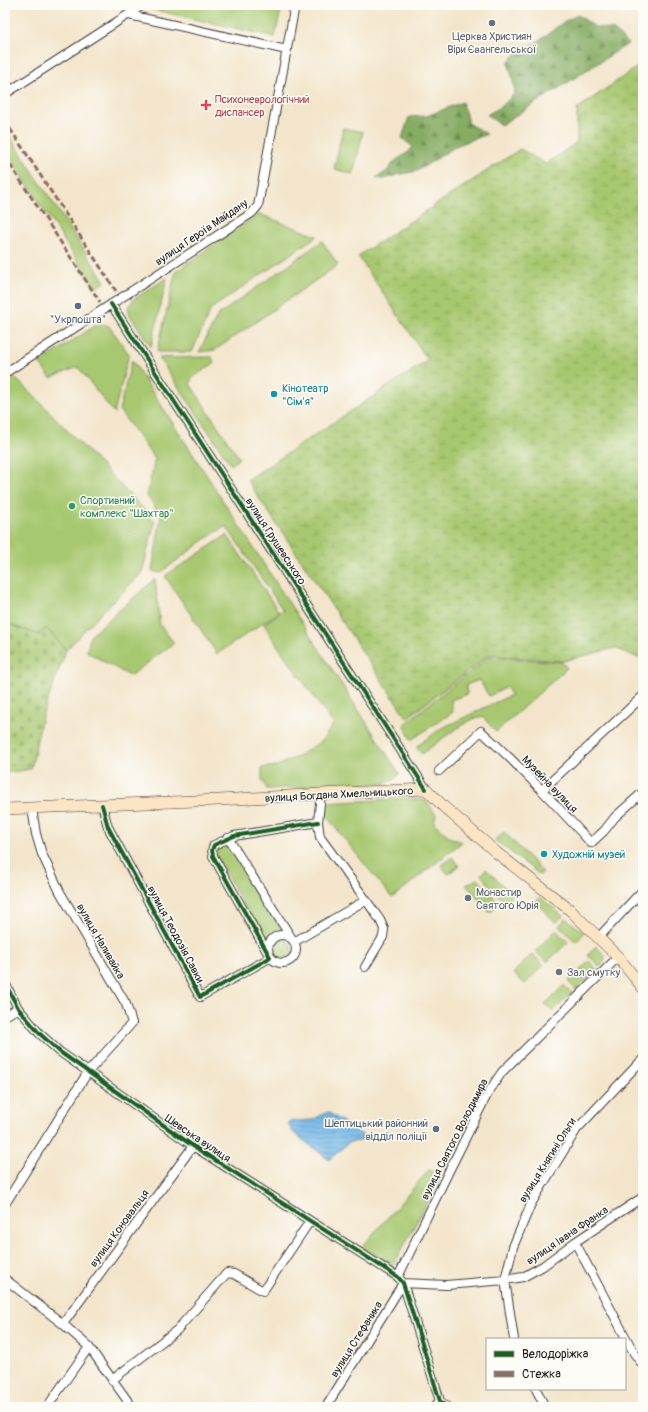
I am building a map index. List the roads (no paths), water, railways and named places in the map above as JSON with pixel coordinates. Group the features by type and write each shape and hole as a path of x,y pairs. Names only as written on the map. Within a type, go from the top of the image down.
{"main road":[{"name":"вулиця Богдана Хмельницького","path":"5,809 426,789 444,807 498,853 570,910 618,957 643,988"}],"street":[{"path":"5,94 143,5"},
{"name":"вулиця Героїв Майдану","path":"5,373 189,255 252,213 258,206 296,5"},
{"path":"129,14 287,50"},
{"name":"вулиця Грушевського","path":"111,304 426,789"},
{"path":"542,790 643,696"},
{"name":"Музейна вулиця","path":"438,771 481,731 542,790 591,843 604,831 615,817 643,792"},
{"path":"321,794 318,822 320,838 366,900 380,920 384,929 383,937 365,967"},
{"name":"вулиця Теодозія Савки","path":"102,805 108,827 200,997 270,957"},
{"name":"вулиця Наливайка","path":"32,808 36,834 42,854 57,886 126,1004 132,1023 88,1072"},
{"path":"228,838 294,942 296,954 291,960 283,963 278,963 270,957 213,856 212,850 214,845 228,838 318,822"},
{"path":"599,937 643,890"},
{"path":"294,942 366,900"},
{"path":"270,957 268,952 269,946 275,937 286,935 294,942"},
{"name":"вулиця Святого Володимира","path":"401,1280 448,1173 488,1093 502,1072 618,957"},
{"name":"Шевська вулиця","path":"5,983 18,1008 39,1033 60,1052 193,1146 401,1280"},
{"path":"5,1016 18,1008"},
{"name":"вулиця Княгині Ольги","path":"514,1338 505,1280 512,1247 531,1204 577,1129 643,1060"},
{"path":"5,1204 88,1072"},
{"name":"вулиця Коновальця","path":"63,1324 193,1146"},
{"name":"вулиця Івана Франка","path":"401,1280 446,1285 523,1277 543,1266 575,1242 643,1197"},
{"path":"112,1380 177,1330 227,1273 234,1274 263,1291 310,1221"},
{"path":"575,1242 642,1364"},
{"path":"5,1279 63,1324 89,1347 132,1407"},
{"path":"401,1280 437,1404 447,1407"},
{"name":"вулиця Стефаника","path":"326,1407 401,1280"},
{"path":"47,1407 89,1347"},
{"path":"536,1390 545,1407"}],"water":[{"path":"328,1112 365,1137 360,1141 349,1142 329,1160 293,1132 288,1124 290,1121 312,1120"}],"place":[{"name":"Церква Християн Віри Євангельської","path":"492,23"},
{"name":"Психоневрологічний диспансер","path":"206,105"},
{"name":"\"Укрпошта\"","path":"78,306"},
{"name":"Кінотеатр \"Сім'я\"","path":"274,394"},
{"name":"Спортивний комплекс \"Шахтар\"","path":"72,506"},
{"name":"Художній музей","path":"544,854"},
{"name":"Монастир Святого Юрія","path":"468,898"},
{"name":"Зал смутку","path":"559,972"},
{"name":"Шептицький районний відділ поліції","path":"436,1129"}]}
